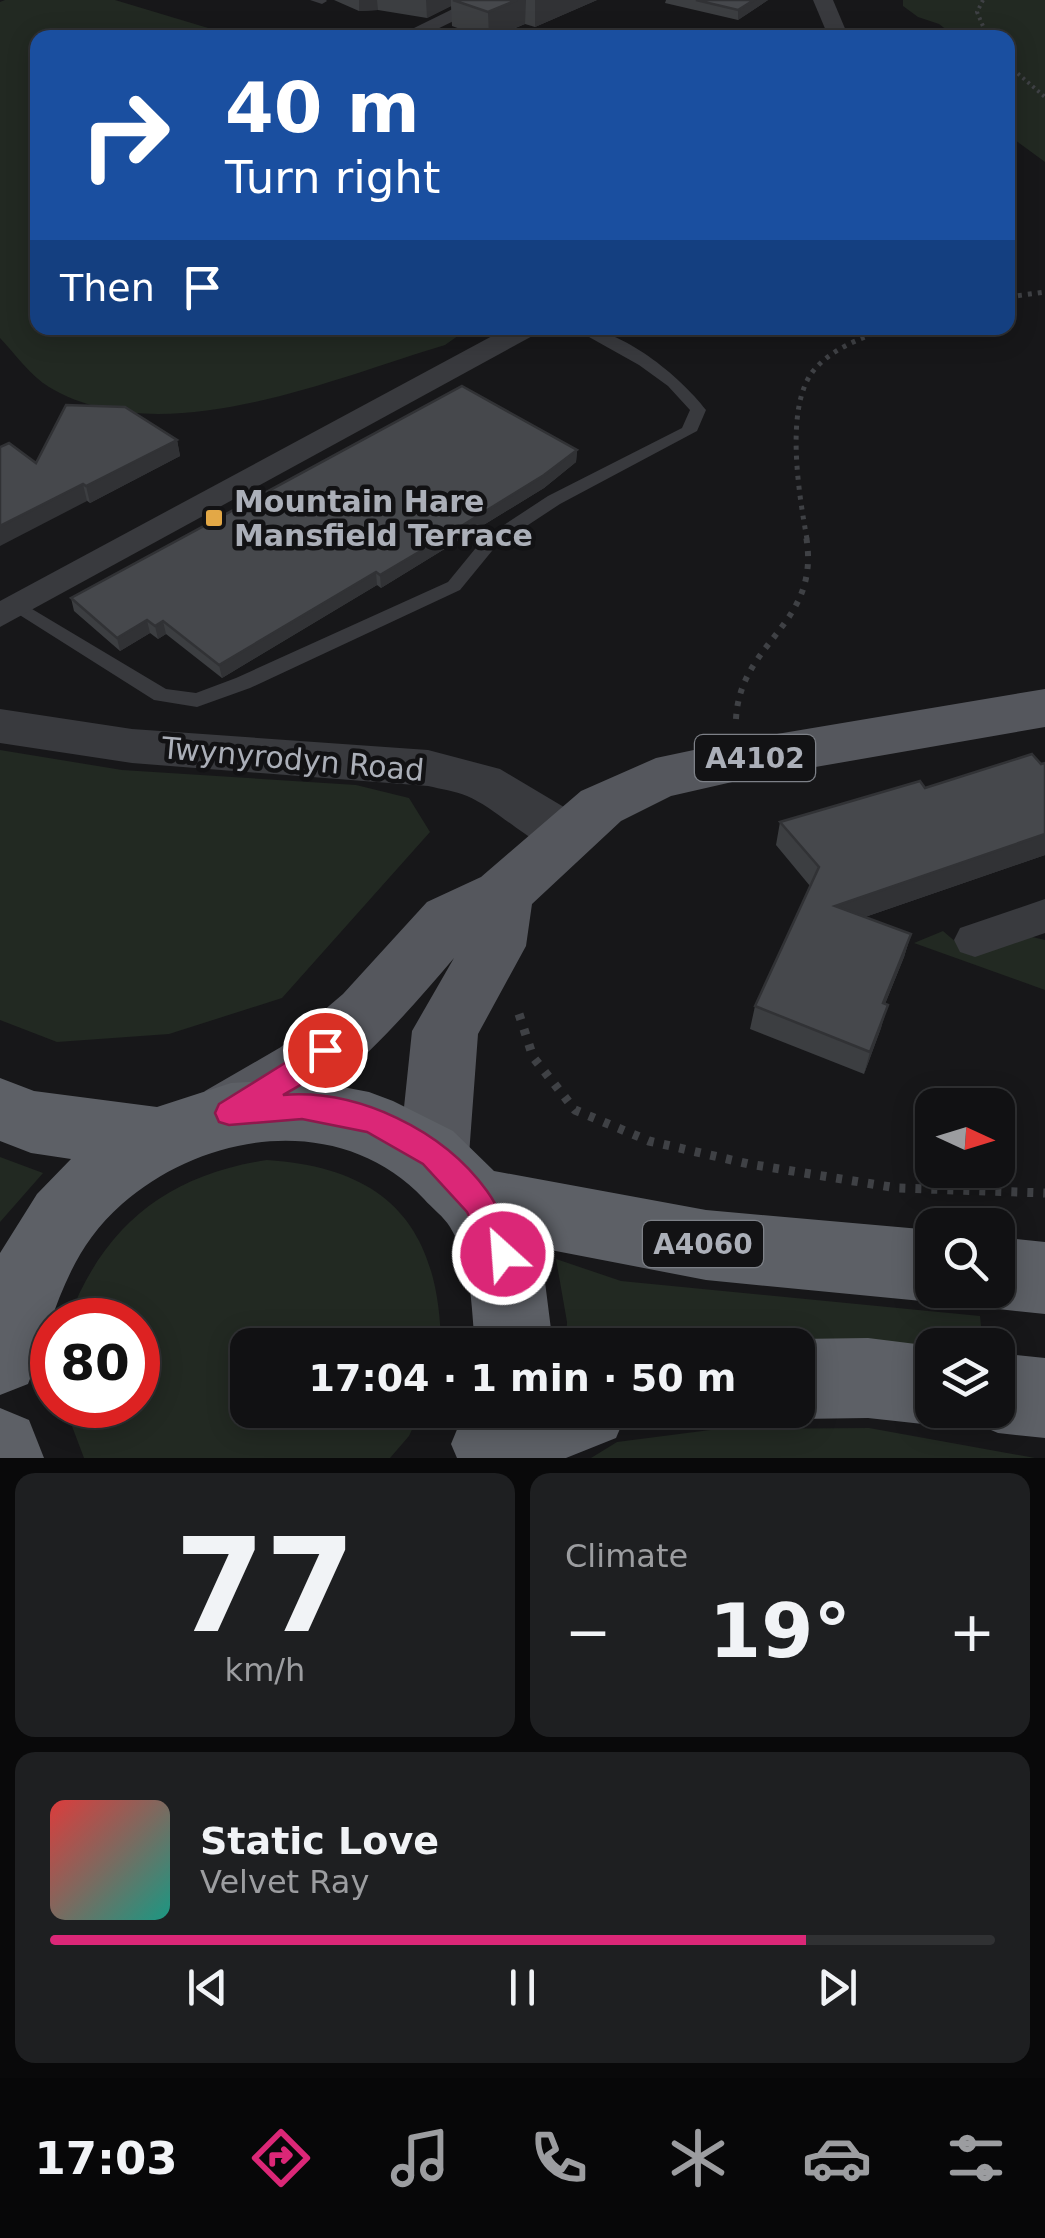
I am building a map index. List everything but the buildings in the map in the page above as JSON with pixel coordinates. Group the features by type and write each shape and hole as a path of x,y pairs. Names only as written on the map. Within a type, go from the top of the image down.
{"highway":[{"path":"0,1356 14,1300 50,1233 99,1179 159,1139 229,1113 302,1106 372,1120 456,1178 503,1254 515,1328"},
{"path":"0,1109 31,1122 159,1139"},
{"name":"A4060","path":"456,1178 706,1245 915,1264"},
{"path":"1015,1275 1045,1278"},
{"path":"815,1380 868,1378 915,1384"},
{"path":"1015,1394 1045,1398"},
{"path":"493,1437 525,1428"},
{"path":"0,1449 3,1458"}],"main road":[{"name":"A4102","path":"229,1113 305,1068 366,1014 449,920 503,894 601,806 656,779 740,760 1045,708"},
{"path":"456,1178 445,1031 494,946 503,894"}],"street":[{"path":"424,28 487,0"},
{"path":"822,0 835,30"},
{"path":"8,612 512,335"},
{"name":"Twynyrodyn Road","path":"0,726 132,746 428,768 483,782 571,836"},
{"path":"975,940 1045,916"}],"lane":[{"path":"8,612 161,696 197,700 440,593 454,586 490,542 538,510 689,432 698,410 680,387 627,348 596,335"}],"path":[{"path":"984,0 977,12 985,30"},
{"path":"1015,71 1045,98"},
{"path":"1015,295 1045,292"},
{"path":"740,760 735,711 744,677 794,616 810,576 796,463 801,397 813,370 843,349 874,335"},
{"path":"516,1003 533,1056 575,1110 650,1141 749,1164 897,1188 1045,1193"}],"shaded area":[{"path":"115,0 215,30 30,30 30,335 459,335 445,345 299,391 193,412 142,413 93,406 42,382 0,338 0,2"},
{"path":"903,0 1045,0 1045,162 1015,140 1015,30 947,30 903,6"},
{"path":"0,750 122,770 356,785 409,798 430,832 282,998 169,1034 57,1042 0,1020"},
{"path":"943,931 972,956 1028,936 1045,940 1045,990 914,943"},
{"path":"0,1157 43,1173 0,1222"},
{"path":"267,1160 309,1165 345,1176 374,1191 398,1211 417,1236 430,1267 440,1328 230,1328 230,1428 413,1428 390,1458 84,1458 73,1428 160,1428 160,1298 78,1298 83,1286 100,1257 144,1210 170,1192 232,1167"},
{"path":"556,1259 621,1281 980,1316 981,1328 915,1328 915,1353 815,1343 815,1328 567,1328"},
{"path":"869,1428 1035,1458 591,1458 617,1442 718,1429"}],"place":[{"name":"Mountain Hare Mansfield Terrace","path":"214,518"}],"route":[{"path":"325,1050 305,1068 229,1113 302,1106 372,1120 434,1155 477,1202 503,1254"}]}
